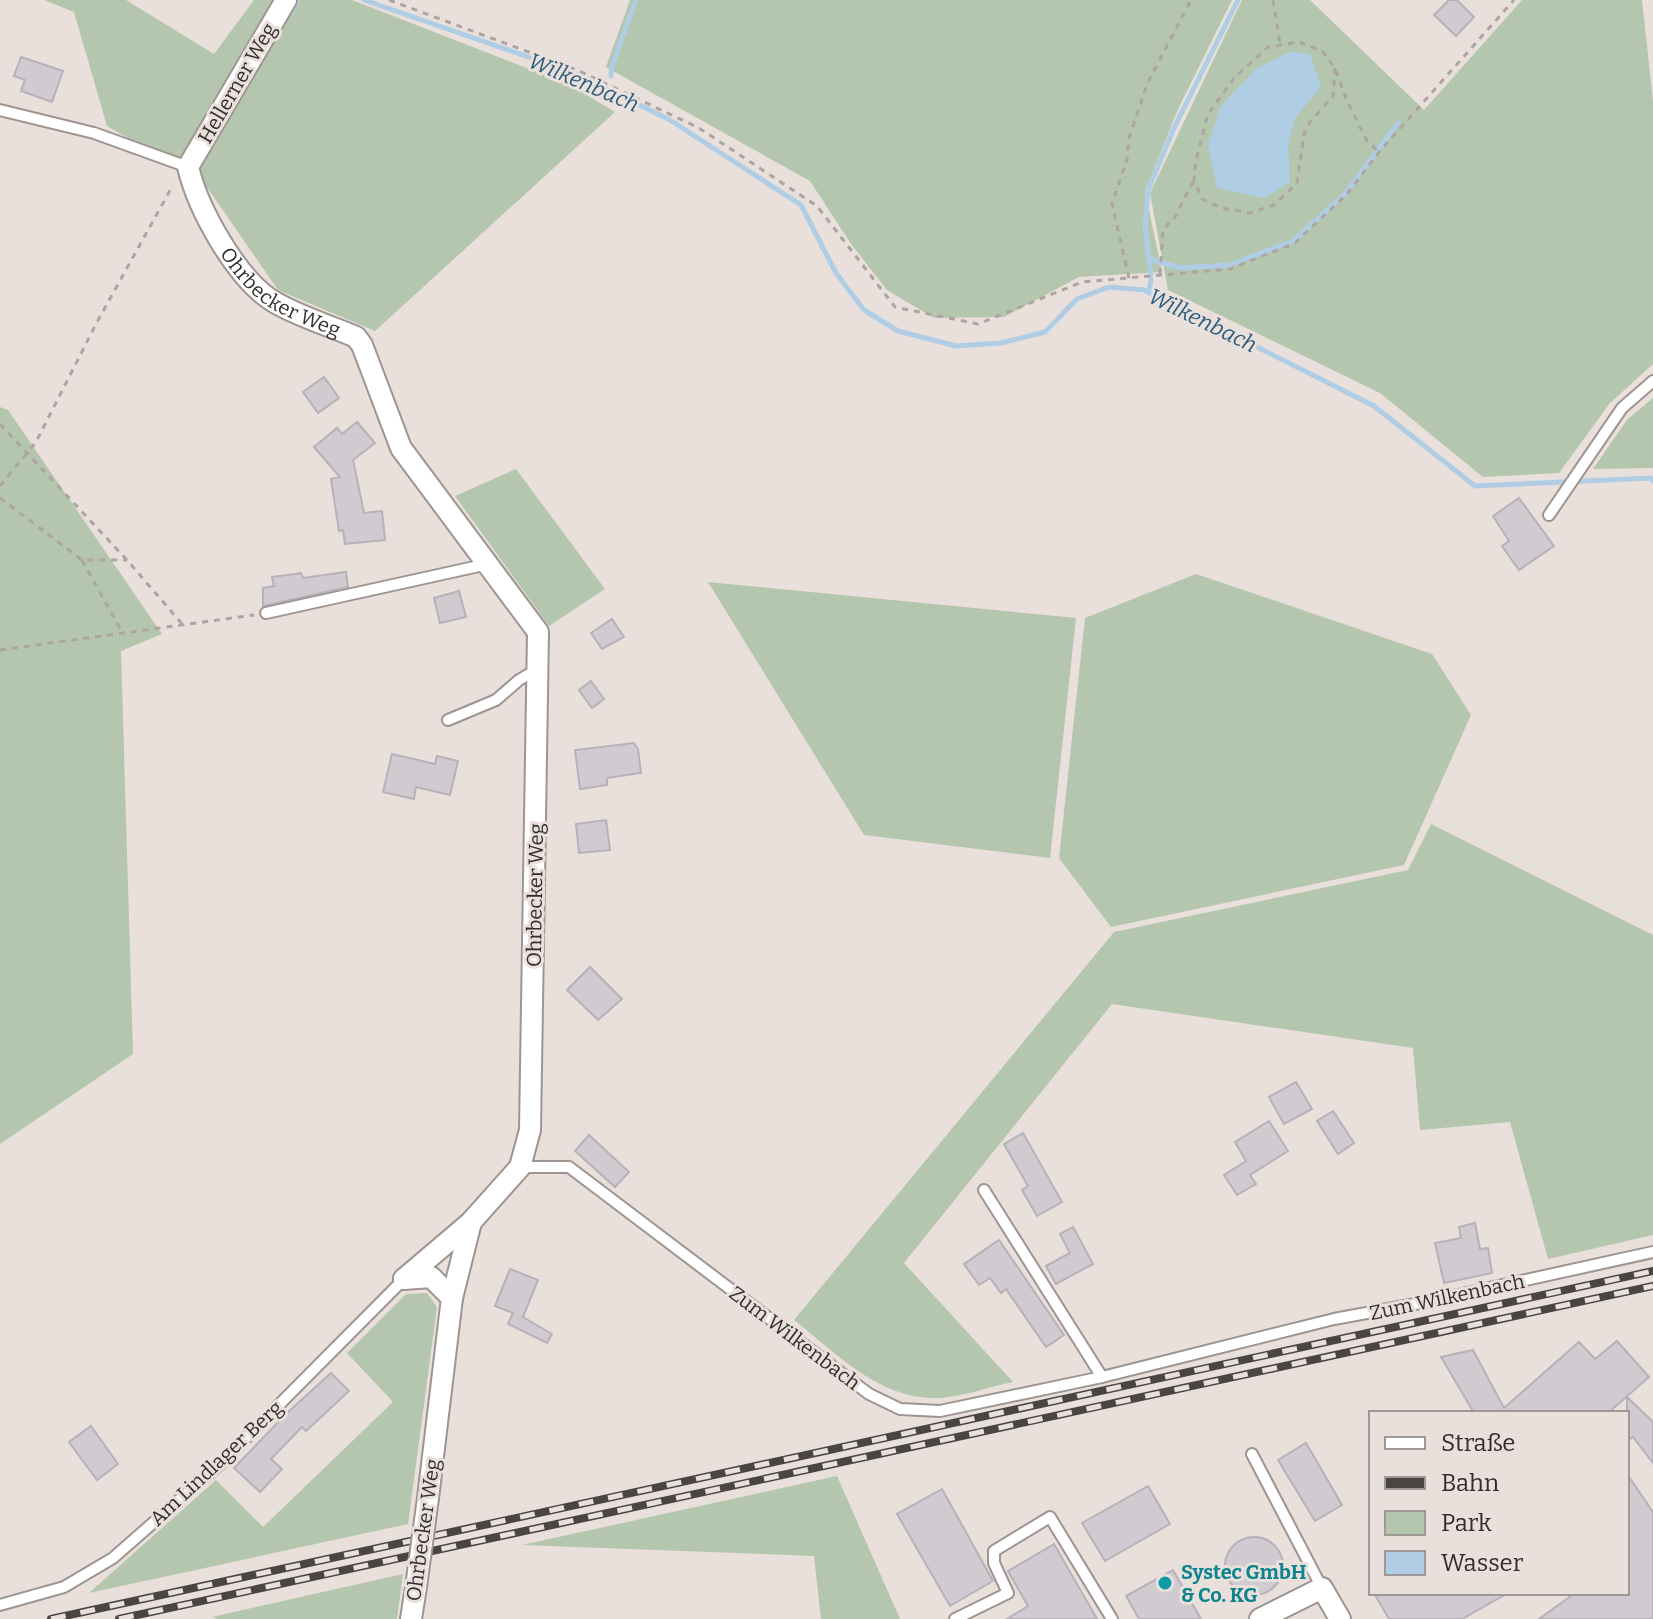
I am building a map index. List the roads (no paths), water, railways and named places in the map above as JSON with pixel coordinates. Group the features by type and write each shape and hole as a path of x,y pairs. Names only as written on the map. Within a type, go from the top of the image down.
{"street":[{"name":"Hellerner Weg","path":"188,167 286,0"},
{"name":"Ohrbecker Weg","path":"188,167 194,191 219,239 256,288 276,303 356,337 362,345 401,448 538,632 530,1130 520,1167 471,1222 404,1279"},
{"name":"Ohrbecker Weg","path":"411,1619 452,1298 471,1222"},
{"path":"404,1279 431,1277 452,1298"},
{"path":"1260,1619 1322,1588 1340,1619"}],"lane":[{"path":"0,110 94,133 188,167"},
{"path":"1549,515 1622,408 1653,381"},
{"path":"266,613 490,564"},
{"path":"448,720 496,700 519,680 538,669"},
{"name":"Zum Wilkenbach","path":"520,1167 569,1167 869,1394 900,1409 940,1411 1102,1377 1334,1319 1653,1252"},
{"path":"984,1190 1102,1377"},
{"name":"Am Lindlager Berg","path":"0,1605 64,1587 113,1558 219,1465 404,1279"},
{"path":"1252,1454 1322,1588"},
{"path":"955,1619 1008,1593 994,1563 994,1551 1050,1517 1112,1619"}],"water":[{"path":"1290,52 1310,54 1321,87 1295,118 1288,145 1290,182 1265,198 1217,188 1208,145 1221,106 1256,69"}],"waterway":[{"name":"Wilkenbach","path":"291,13 298,0"},
{"name":"Wilkenbach","path":"364,0 572,72 670,120 801,205 836,273 864,310 898,331 956,346 1001,343 1045,332 1077,299 1109,287 1144,290 1374,406 1475,486 1651,478 1653,481"},
{"path":"611,76 636,0"},
{"path":"1151,274 1145,228 1148,190 1174,128 1238,0"},
{"path":"1150,259 1180,268 1229,265 1293,241 1345,194 1398,123"},
{"path":"1149,293 1151,279"}],"railway":[{"path":"51,1619 1653,1271"},
{"path":"119,1619 1653,1286"}],"place":[{"name":"Systec GmbH & Co. KG","path":"1165,1583"}]}
